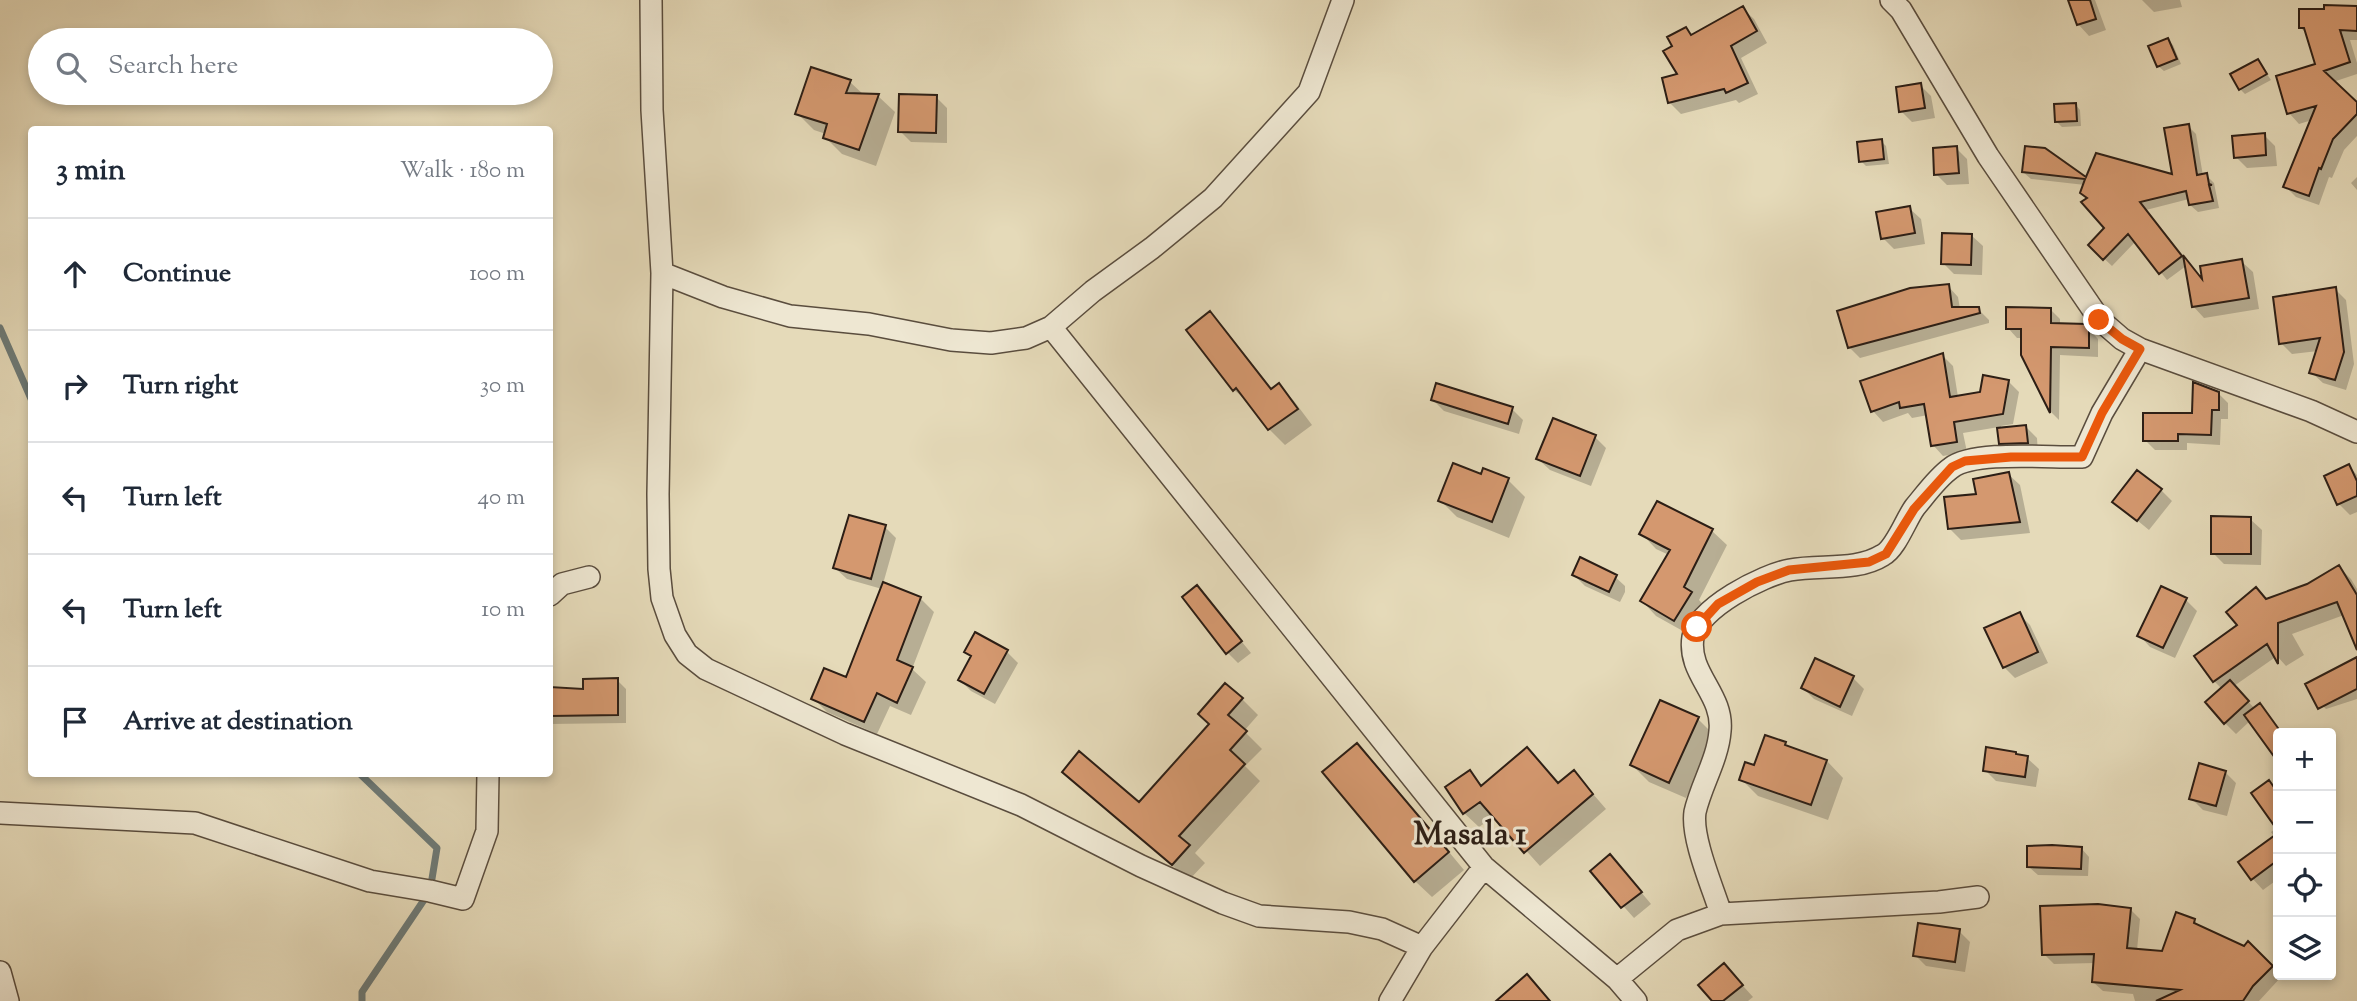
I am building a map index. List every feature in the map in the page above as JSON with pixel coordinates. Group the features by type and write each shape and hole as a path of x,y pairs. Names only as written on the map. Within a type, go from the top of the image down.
{"street":[{"path":"651,0 652,110 662,273 659,569 662,598 675,635 687,654 706,669 833,729 1021,805 1223,904 1259,916 1349,922 1382,929 1422,947"},
{"path":"662,273 723,298 790,316 869,324 951,340 991,343 1026,338 1051,327 1213,198 1309,92 1343,0"},
{"path":"1891,0 1908,21 1988,156 2099,320 2140,349 2312,411 2357,432"},
{"path":"1051,327 1484,867 1617,979 1636,1001"},
{"path":"1721,914 1695,829 1696,812 1712,766 1720,731 1716,701 1693,661 1693,636 1697,627 1718,604 1757,582 1789,570 1869,562 1886,554 1914,509 1952,467 1965,461 2011,457 2082,457 2102,413 2140,349"},
{"path":"553,592 562,584 589,577"},
{"path":"0,813 195,823 370,881 463,899 487,831 488,777"},
{"path":"1390,1001 1422,947 1484,867"},
{"path":"1617,979 1677,930 1721,914 1939,902 1978,897"},
{"path":"0,972 8,1001"}],"building":[{"path":"2068,0 2090,0 2096,19 2077,25"},
{"path":"2324,5 2357,6 2357,31 2340,30 2350,62 2324,71 2357,102 2357,114 2333,139 2309,196 2283,187 2316,106 2287,114 2276,76 2315,64 2304,28 2299,28 2299,9 2324,9"},
{"path":"1743,6 1757,31 1731,46 1748,83 1726,93 1724,89 1668,103 1662,78 1677,74 1663,51 1672,46 1667,37 1686,27 1691,35"},
{"path":"2168,38 2177,59 2157,67 2148,46"},
{"path":"2258,59 2267,74 2239,90 2230,74"},
{"path":"811,67 851,80 846,93 879,94 859,150 823,138 827,124 795,114"},
{"path":"1921,83 1925,108 1899,112 1896,87"},
{"path":"899,94 937,95 936,133 898,132"},
{"path":"2076,103 2077,121 2055,122 2054,104"},
{"path":"2189,124 2197,175 2207,173 2209,184 2212,185 2209,185 2213,201 2189,205 2186,191 2140,202 2182,256 2159,274 2128,234 2103,260 2088,245 2104,228 2081,202 2087,198 2080,193 2085,179 2022,172 2025,146 2045,148 2086,177 2096,153 2172,174 2164,128"},
{"path":"2265,133 2266,155 2234,158 2232,136"},
{"path":"1882,139 1884,159 1859,162 1857,142"},
{"path":"1957,146 1959,173 1934,175 1933,148"},
{"path":"1910,206 1915,233 1881,239 1876,212"},
{"path":"1942,233 1972,234 1971,265 1941,264"},
{"path":"2183,255 2202,279 2200,266 2242,259 2249,298 2192,307"},
{"path":"1949,284 1952,307 1979,307 1980,313 1848,348 1837,311 1910,288"},
{"path":"2336,287 2344,352 2335,380 2309,373 2320,338 2279,344 2273,297"},
{"path":"2006,307 2051,308 2051,323 2087,324 2089,328 2089,348 2051,347 2050,413 2021,355 2021,329 2006,329"},
{"path":"1210,311 1271,389 1279,383 1298,409 1268,430 1236,388 1233,391 1186,330"},
{"path":"1943,353 1950,397 1980,392 1983,375 2009,380 2003,414 1954,422 1957,442 1931,446 1924,404 1900,408 1899,402 1871,412 1860,381"},
{"path":"2193,382 2219,392 2219,410 2212,410 2211,435 2178,434 2178,441 2143,441 2143,413 2192,413"},
{"path":"1436,383 1513,407 1508,424 1431,400"},
{"path":"1553,418 1596,435 1580,476 1536,459"},
{"path":"2026,425 2028,443 1999,444 1997,428"},
{"path":"1453,463 1481,474 1483,468 1509,478 1492,522 1438,501"},
{"path":"2349,464 2357,481 2357,496 2337,505 2324,476"},
{"path":"2137,470 2162,489 2137,521 2112,502"},
{"path":"2009,472 2020,522 1948,529 1944,497 1976,494 1973,479"},
{"path":"1657,501 1713,529 1684,587 1692,592 1674,621 1640,601 1670,550 1639,534"},
{"path":"849,515 886,525 871,579 833,568"},
{"path":"2211,516 2251,517 2251,554 2211,554"},
{"path":"1580,557 1617,575 1609,592 1572,575"},
{"path":"2339,565 2357,595 2357,650 2337,602 2278,623 2278,664 2267,644 2213,682 2194,656 2237,625 2226,612 2256,587 2266,599 2307,584"},
{"path":"883,582 921,597 897,660 913,667 897,703 877,693 864,722 811,699 824,668 846,677"},
{"path":"1197,585 1242,641 1226,654 1182,597"},
{"path":"2161,586 2187,598 2163,648 2137,636"},
{"path":"2020,612 2038,652 2003,668 1984,628"},
{"path":"975,632 1008,650 984,694 958,680 971,656 964,652"},
{"path":"2357,657 2357,689 2318,709 2305,684"},
{"path":"1815,658 1854,676 1840,707 1801,688"},
{"path":"618,678 618,715 553,716 553,687 583,689 583,679"},
{"path":"2230,680 2249,701 2224,724 2205,702"},
{"path":"1225,683 1243,698 1228,715 1247,731 1230,750 1245,764 1179,836 1190,845 1172,865 1062,772 1079,751 1139,802 1209,724 1198,714"},
{"path":"1660,700 1699,717 1669,783 1630,765"},
{"path":"2260,703 2278,728 2273,728 2273,755 2244,715"},
{"path":"1765,735 1827,760 1811,805 1739,780 1745,762 1754,765"},
{"path":"1357,743 1449,852 1414,882 1322,772"},
{"path":"1527,747 1558,783 1574,770 1593,794 1524,853 1480,802 1463,814 1445,787 1470,770 1481,786"},
{"path":"1986,747 2028,756 2025,777 1983,771"},
{"path":"2199,763 2226,771 2216,806 2189,799"},
{"path":"2269,780 2273,786 2273,824 2251,793"},
{"path":"2273,837 2273,864 2251,880 2238,862"},
{"path":"2027,846 2082,847 2081,869 2027,867"},
{"path":"1610,854 1642,892 1621,908 1590,871"},
{"path":"2098,904 2131,908 2127,948 2162,951 2176,912 2195,919 2194,923 2244,946 2248,941 2273,966 2253,986 2243,1001 2156,1001 2180,990 2092,982 2094,954 2042,955 2040,906"},
{"path":"1918,923 1960,929 1955,962 1913,956"},
{"path":"1724,963 1743,985 1723,1001 1712,1001 1698,985"},
{"path":"1527,974 1550,1001 1496,1001"}],"waterway":[{"path":"0,328 28,392"},
{"path":"362,1001 362,992 430,891 437,848 363,777"}],"district":[{"name":"Masala 1","path":"1470,836"}],"route":[{"path":"1697,627 1718,604 1757,582 1789,570 1869,562 1886,554 1914,509 1941,477 1952,467 1965,461 2011,457 2082,457 2102,413 2140,349 2122,339 2099,320"}]}
